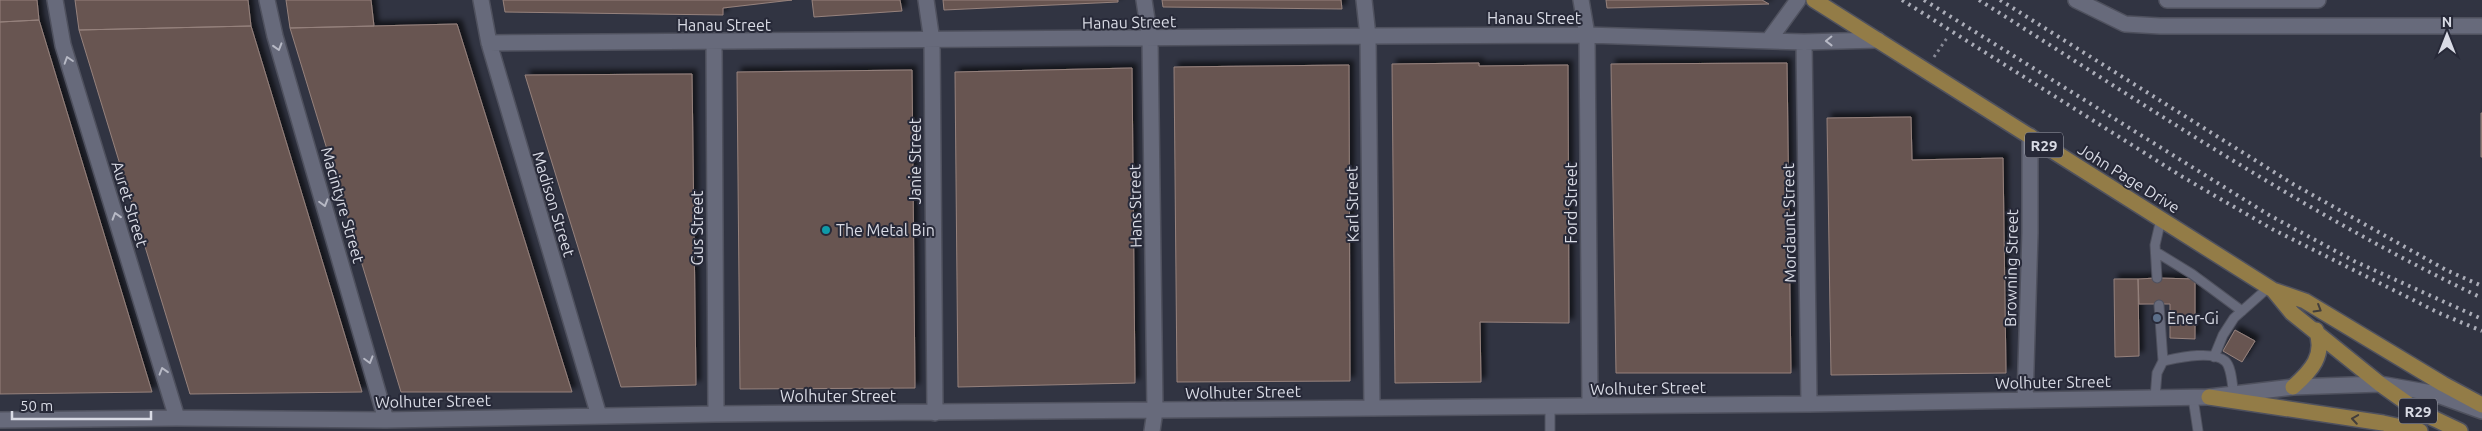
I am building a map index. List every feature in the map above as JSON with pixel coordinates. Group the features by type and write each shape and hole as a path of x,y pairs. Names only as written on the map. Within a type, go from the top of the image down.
{"main road":[{"name":"John Page Drive","path":"1814,0 2271,288 2305,301 2443,384 2482,405"},
{"name":"John Page Drive","path":"2271,288 2292,312 2380,384"},
{"path":"2293,387 2306,376 2318,358 2320,339 2316,330"},
{"name":"R29","path":"2380,384 2418,411 2460,431"},
{"path":"2209,398 2317,412 2420,431"}],"street":[{"name":"Auret Street","path":"55,0 63,45 177,418"},
{"name":"Macintyre Street","path":"267,0 274,36 386,420"},
{"name":"Madison Street","path":"481,0 489,43 599,416"},
{"name":"Janie Street","path":"926,0 932,41 935,412"},
{"name":"Hans Street","path":"1144,0 1150,39 1155,411 1152,431"},
{"name":"Karl Street","path":"1364,0 1368,36 1372,408"},
{"name":"Ford Street","path":"1581,0 1588,35 1590,406"},
{"path":"1769,40 1798,0"},
{"path":"2076,0 2125,24 2160,26 2482,26"},
{"path":"2167,0 2318,0"},
{"name":"Hanau Street","path":"489,43 1588,35 1804,42 1878,40"},
{"name":"Gus Street","path":"714,42 716,414"},
{"name":"Mordaunt Street","path":"1804,42 1810,404"},
{"name":"Browning Street","path":"2025,400 2030,233 2030,136"},
{"name":"Wolhuter Street","path":"0,420 177,418 386,420 716,414 1810,404 2209,398 2293,387 2380,384 2432,394 2482,411"}],"lane":[{"path":"2157,278 2156,233 2161,219"},
{"path":"2156,252 2192,274 2242,311"},
{"path":"2214,356 2223,335 2234,318 2271,288"},
{"path":"2155,398 2157,372 2163,361 2159,304"},
{"path":"2163,361 2189,356 2214,356 2225,361 2229,368 2234,395"},
{"path":"2193,398 2198,431"},
{"path":"1550,406 1550,431"}],"path":[{"path":"1942,45 1947,38"}],"building":[{"path":"0,0 37,0 39,20 0,22"},
{"path":"75,0 248,0 251,26 79,30"},
{"path":"286,0 371,0 374,26 290,28"},
{"path":"503,0 792,0 723,8 723,15 505,12"},
{"path":"812,0 900,0 902,11 814,17"},
{"path":"943,0 1118,0 1118,2 944,10"},
{"path":"1162,0 1341,0 1342,9 1163,7"},
{"path":"1606,0 1762,0 1769,4 1607,8"},
{"path":"39,20 152,392 0,394 0,22"},
{"path":"457,24 572,392 401,392 290,28"},
{"path":"251,26 362,392 190,394 79,30"},
{"path":"1479,63 1479,66 1568,65 1569,323 1480,322 1481,382 1395,383 1392,64"},
{"path":"1787,63 1791,373 1616,373 1611,64"},
{"path":"1349,65 1350,381 1177,382 1174,67"},
{"path":"1132,68 1135,383 958,387 955,72"},
{"name":"The Metal Bin","path":"912,70 915,388 740,389 737,72"},
{"path":"692,74 696,385 621,387 525,75"},
{"path":"2482,113 2482,157 2481,157"},
{"path":"1911,117 1912,160 2003,158 2006,373 1831,375 1827,118"},
{"path":"2114,279 2138,279 2139,356 2115,357"},
{"path":"2138,279 2195,279 2195,339 2170,338 2170,304 2139,304"},
{"path":"2235,330 2255,341 2242,362 2223,351"}],"railway":[{"path":"1902,0 2181,176 2272,229 2439,313 2482,331"},
{"path":"1924,0 2269,215 2354,261 2482,319"},
{"path":"1979,0 2164,118 2289,194 2352,231 2482,298"},
{"path":"2000,0 2293,184 2446,270 2482,286"}],"place":[{"name":"The Metal Bin","path":"826,230"},
{"name":"Ener-Gi","path":"2157,318"}]}
